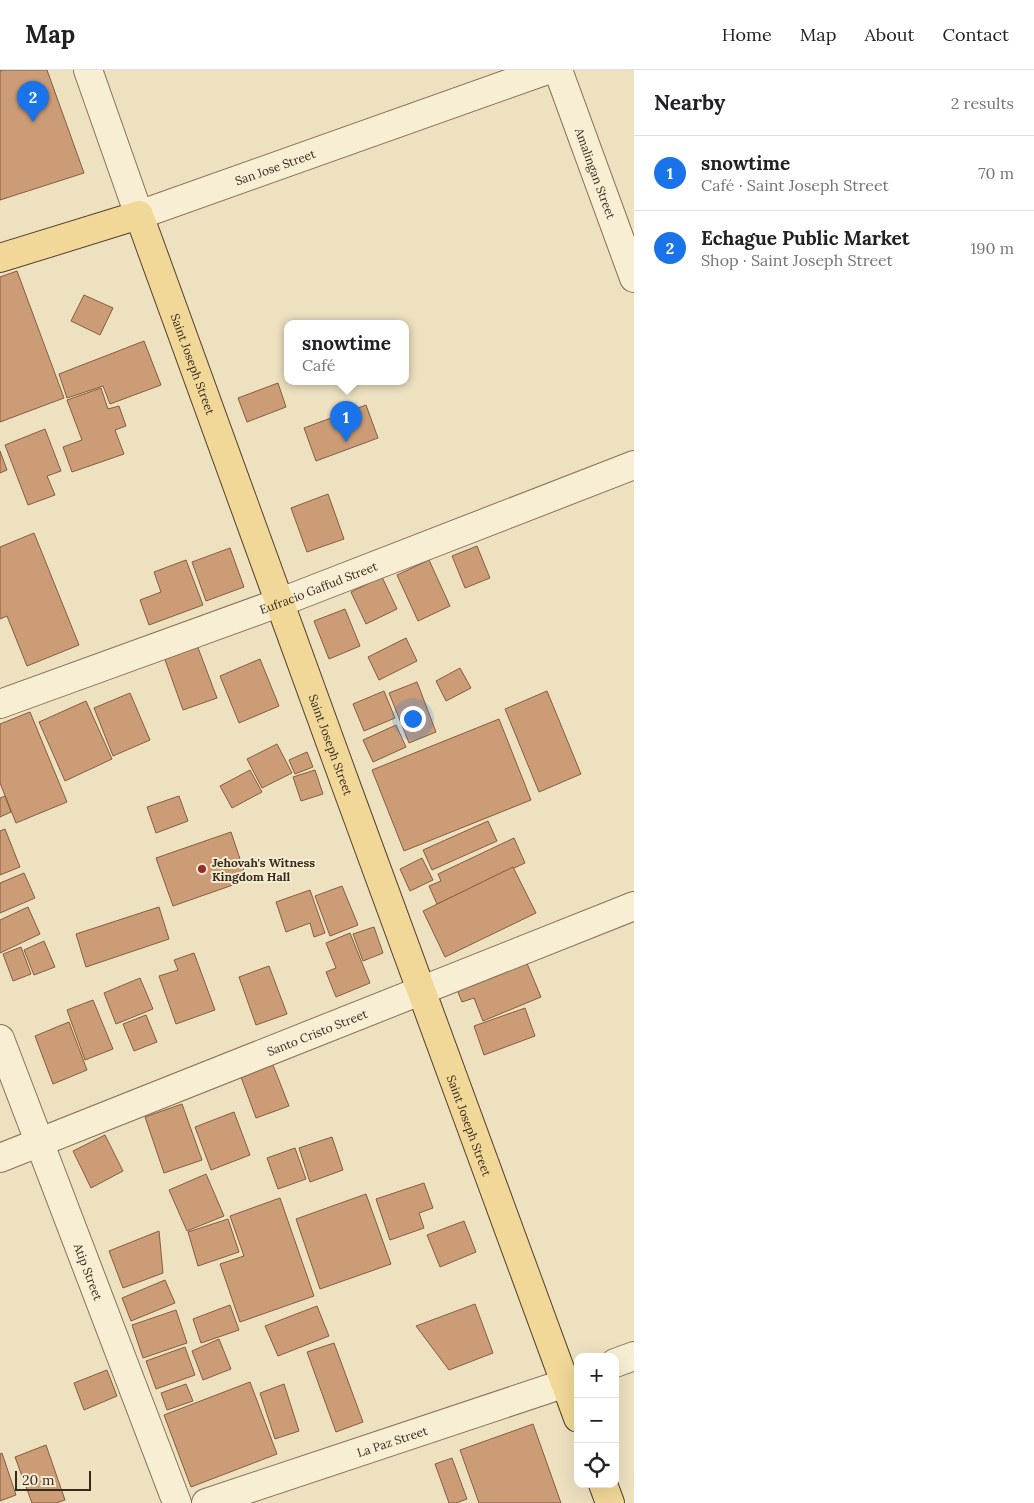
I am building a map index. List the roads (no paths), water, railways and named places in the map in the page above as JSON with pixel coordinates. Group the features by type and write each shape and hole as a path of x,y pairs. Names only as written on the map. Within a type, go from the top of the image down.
{"main road":[{"name":"San Jose Street","path":"0,258 139,215"},
{"name":"Saint Joseph Street","path":"139,215 421,991 571,1381 574,1398"},
{"path":"604,1488 610,1503"}],"street":[{"name":"Saint Joseph Street","path":"88,70 139,215"},
{"name":"San Jose Street","path":"139,215 547,70"},
{"name":"Amalingan Street","path":"558,70 634,278"},
{"name":"Eufracio Gaffud Street","path":"0,704 281,602 634,465"},
{"name":"Santo Cristo Street","path":"0,1158 634,906"},
{"name":"Atip Street","path":"0,1039 177,1503"},
{"path":"619,1362 634,1356"},
{"name":"La Paz Street","path":"206,1503 571,1381"}],"place":[{"name":"Echague Public Market","path":"33,122"},
{"name":"snowtime","path":"346,442"},
{"name":"Jehovah's Witness Kingdom Hall","path":"202,869"}]}
